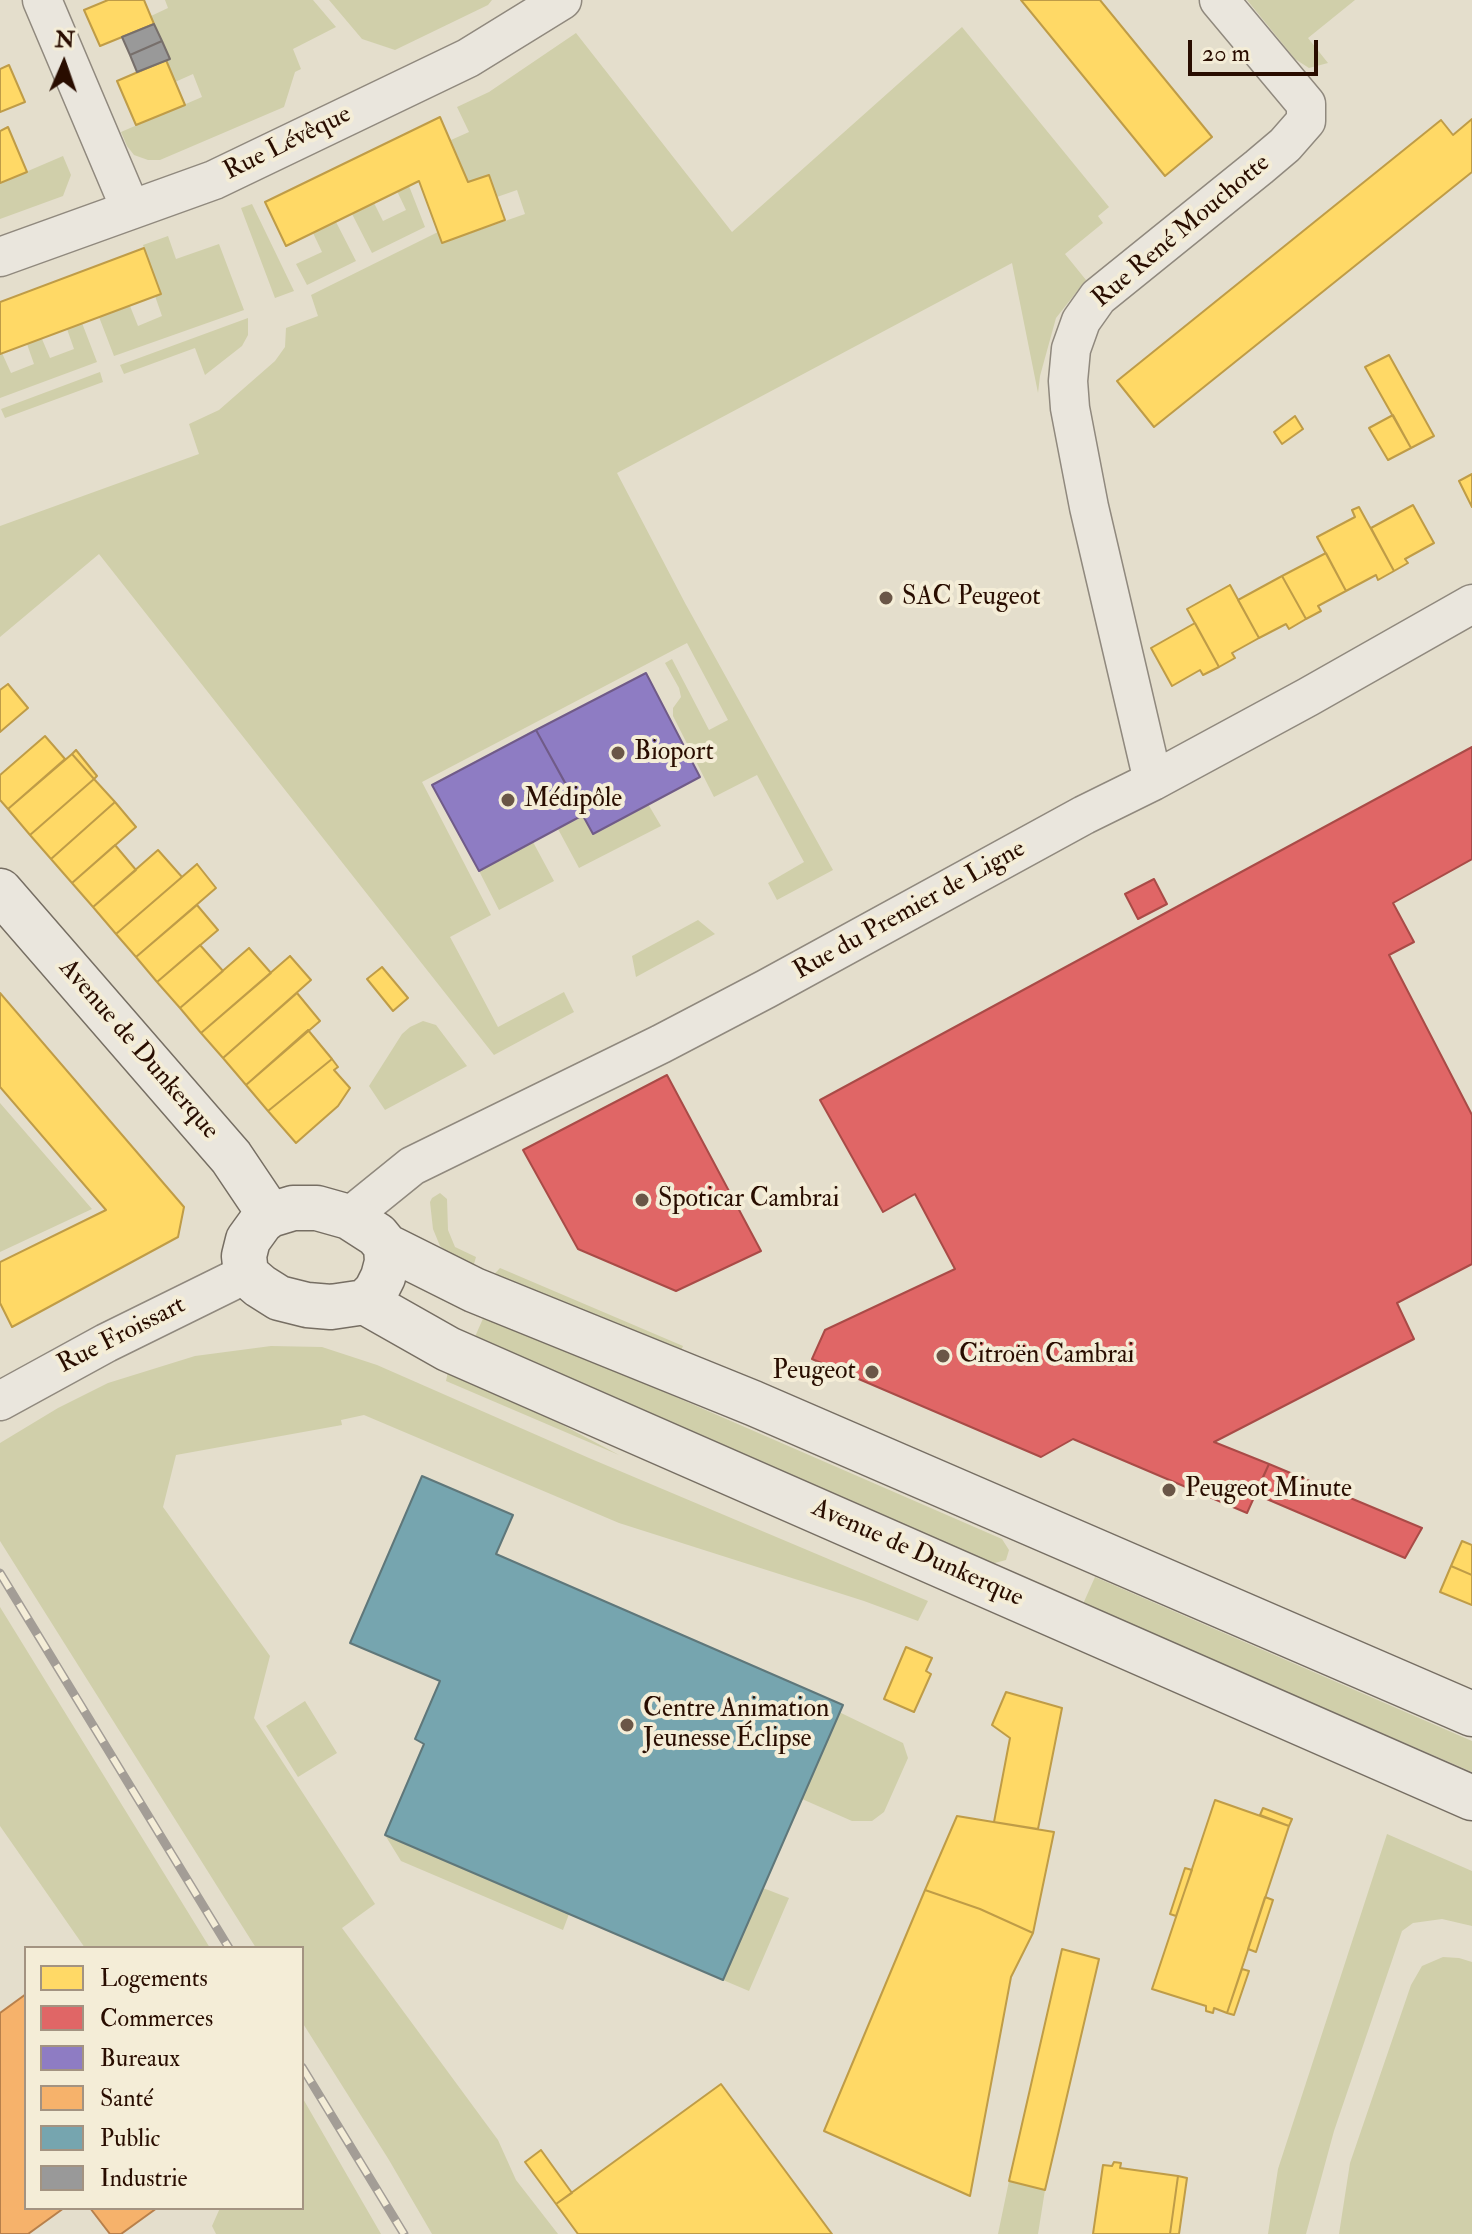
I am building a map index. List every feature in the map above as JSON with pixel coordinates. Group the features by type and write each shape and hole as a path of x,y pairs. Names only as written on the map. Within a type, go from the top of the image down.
{"main road":[{"name":"Avenue de Dunkerque","path":"0,891 231,1157 270,1215"},
{"path":"386,1246 387,1262 383,1277 376,1291 365,1302 331,1307 307,1305 279,1298 246,1274 244,1256 248,1240 270,1215 293,1208 317,1208 349,1217 377,1235 386,1246 474,1290 753,1403 1472,1714"},
{"name":"Avenue de Dunkerque","path":"365,1302 448,1349 1472,1798"}],"street":[{"path":"42,0 131,210"},
{"name":"Rue René Mouchotte","path":"1153,781 1089,507 1070,408 1068,381 1071,349 1081,321 1098,297 1259,167 1285,145 1306,121 1306,104 1219,0"},
{"name":"Rue Lévêque","path":"0,257 214,180 468,58 555,2"},
{"name":"Rue du Premier de Ligne","path":"349,1217 412,1166 711,1018 1084,815 1153,781 1472,604"},
{"name":"Rue Froissart","path":"0,1401 106,1343 246,1274"}],"green space":[{"path":"165,0 313,0 336,27 293,49 301,69 295,72 284,107 160,160 148,160 134,155 121,132 202,97 193,74 175,82 166,60 169,58 151,16 168,8"},
{"path":"329,0 492,0 488,5 395,50 362,39"},
{"path":"1247,0 1355,0 1308,38 1328,63 1309,68 1295,59"},
{"path":"962,27 1109,207 1098,216 1103,223 1065,254 1086,280 1056,318 1038,393 1012,263 617,473 833,870 777,900 768,883 804,862 757,775 714,797 673,716 673,708 681,697 665,663 672,659 709,730 728,720 687,643 422,782 491,915 450,937 498,1027 564,992 574,1012 494,1055 99,554 0,637 0,526 199,454 189,424 219,410 275,361 285,347 286,328 318,316 311,295 438,232 442,243 525,214 517,190 497,197 489,175 468,182 451,140 469,132 457,107 489,92 576,33 732,232"},
{"path":"63,156 71,175 63,196 0,219 0,183"},
{"path":"409,186 425,227 372,253 352,214 374,203 383,221 406,210 397,191"},
{"path":"252,204 294,291 275,298 241,208"},
{"path":"336,222 356,261 307,285 296,264 322,252 313,233"},
{"path":"168,236 176,259 219,244 244,310 114,356 99,317 130,306 138,326 162,316 155,296 161,294 143,245"},
{"path":"248,318 248,335 242,346 205,375 195,348 124,374 120,365"},
{"path":"82,323 97,362 0,398 0,354 11,373 34,364 27,344 42,339 50,358 74,349 67,329"},
{"path":"100,372 103,382 5,418 1,409"},
{"path":"648,804 661,826 579,868 558,829 583,815 593,833"},
{"path":"533,842 554,881 499,910 479,871"},
{"path":"698,920 715,934 636,977 632,956"},
{"path":"423,1021 436,1025 467,1066 385,1110 369,1086 402,1034"},
{"path":"0,1103 92,1209 0,1252"},
{"path":"440,1193 447,1199 448,1230 455,1247 476,1257 472,1271 440,1246 433,1229 430,1202"},
{"path":"500,1268 683,1346 679,1356 488,1281"},
{"path":"485,1314 1002,1539 1009,1550 1006,1560 991,1564 474,1339"},
{"path":"271,1346 322,1347 377,1365 928,1601 918,1621 619,1523 364,1415 341,1420 342,1425 176,1455 163,1507 270,1656 254,1718 375,1904 342,1928 498,2140 516,2180 558,2234 432,2234 304,2025 304,1946 255,1946 0,1541 0,1443 58,1408 108,1383 195,1356"},
{"path":"449,1367 499,1391 619,1455 446,1381"},
{"path":"1095,1577 1472,1741 1472,1772 1083,1604"},
{"path":"0,1607 209,1946 84,1946 0,1826"},
{"path":"305,1701 337,1753 298,1777 266,1726"},
{"path":"839,1712 903,1743 908,1758 884,1812 872,1821 852,1821 802,1799"},
{"path":"1387,1834 1472,1871 1472,1926 1442,1919 1413,1923 1402,1931 1334,2131 1306,2234 1268,2234 1278,2169"},
{"path":"385,1835 569,1914 563,1930 401,1861"},
{"path":"763,1888 789,1898 749,1991 723,1980"},
{"path":"1443,1957 1472,1962 1472,2234 1339,2234 1350,2163 1411,1985 1422,1966"},
{"path":"304,2100 381,2234 216,2234 212,2226 219,2210 304,2210"},
{"path":"1009,2181 1045,2190 1038,2234 998,2234"}],"building: Logements":[{"path":"108,0 144,0 154,24 100,46 84,10"},
{"path":"1021,0 1100,0 1212,137 1165,176"},
{"path":"166,60 185,105 136,125 117,81"},
{"path":"9,65 25,102 0,112 0,69"},
{"path":"440,117 468,182 489,175 505,220 442,243 419,181 286,246 265,202"},
{"path":"1472,119 1472,172 1154,427 1117,381 1441,120 1453,135"},
{"path":"8,127 27,172 0,183 0,131"},
{"path":"144,248 161,294 0,354 0,302"},
{"path":"1389,355 1434,436 1411,448 1365,367"},
{"path":"1393,415 1411,448 1388,460 1369,428"},
{"path":"1295,416 1303,429 1282,444 1274,432"},
{"path":"1472,474 1472,507 1459,481"},
{"path":"1413,505 1434,543 1405,559 1408,563 1394,571 1371,528"},
{"path":"1359,507 1394,571 1378,580 1376,575 1346,591 1317,537 1355,517 1352,510"},
{"path":"1326,553 1346,591 1318,606 1321,611 1306,619 1282,576"},
{"path":"1282,576 1306,619 1289,629 1286,624 1259,638 1238,600"},
{"path":"1230,585 1259,638 1232,653 1235,658 1219,667 1187,609"},
{"path":"1195,623 1219,667 1203,675 1200,670 1172,686 1151,648"},
{"path":"8,684 28,708 0,732 0,690"},
{"path":"45,736 65,759 8,809 0,800 0,775"},
{"path":"76,750 97,776 94,779 72,754"},
{"path":"72,754 94,779 30,835 8,809"},
{"path":"94,779 115,802 51,859 30,835"},
{"path":"115,802 136,827 72,883 51,859"},
{"path":"115,845 136,870 93,907 72,883"},
{"path":"158,850 182,877 116,934 93,907"},
{"path":"197,864 216,888 136,957 116,934"},
{"path":"197,905 218,930 157,982 136,957"},
{"path":"200,945 223,971 180,1008 157,982"},
{"path":"249,948 271,973 201,1033 180,1008"},
{"path":"290,956 311,980 223,1058 201,1033"},
{"path":"382,967 408,998 393,1011 367,979"},
{"path":"0,993 184,1207 178,1237 12,1327 0,1303 0,1262 106,1210 0,1087"},
{"path":"297,993 320,1021 246,1085 223,1058"},
{"path":"308,1030 332,1059 268,1111 246,1085"},
{"path":"332,1059 338,1067 334,1070 350,1088 338,1106 296,1143 268,1111"},
{"path":"1462,1541 1472,1545 1472,1575 1451,1566"},
{"path":"1451,1566 1472,1575 1472,1605 1440,1592"},
{"path":"906,1647 932,1658 926,1671 931,1674 914,1712 884,1699"},
{"path":"1006,1692 1062,1708 1038,1829 994,1822 1010,1738 992,1725"},
{"path":"1215,1800 1289,1826 1227,2013 1214,2008 1213,2013 1206,2011 1206,2006 1152,1989"},
{"path":"1263,1808 1292,1819 1289,1826 1260,1815"},
{"path":"957,1816 1054,1832 1033,1933 980,1909 925,1890"},
{"path":"1185,1868 1192,1870 1176,1916 1170,1914"},
{"path":"925,1890 980,1909 1033,1933 1011,1977 970,2196 824,2131"},
{"path":"1265,1897 1273,1900 1256,1952 1248,1949"},
{"path":"1062,1949 1099,1959 1045,2190 1009,2181"},
{"path":"1242,1969 1249,1971 1234,2015 1227,2013"},
{"path":"721,2084 832,2234 578,2234 556,2204"},
{"path":"541,2150 572,2193 556,2204 525,2162"},
{"path":"1114,2162 1121,2163 1120,2168 1178,2176 1170,2234 1093,2234 1103,2165 1112,2166"},
{"path":"1178,2176 1187,2178 1179,2234 1170,2234"}],"building: Commerces":[{"path":"1472,747 1472,859 1393,903 1414,942 1389,955 1472,1115 1472,1264 1397,1303 1414,1339 1214,1442 1269,1464 1247,1513 1073,1439 1041,1457 812,1359 825,1330 955,1269 915,1194 883,1212 820,1100"},
{"path":"1154,879 1167,904 1138,919 1125,894"},
{"name":"Spoticar Cambrai","path":"667,1075 761,1251 676,1291 578,1249 523,1150"},
{"path":"1269,1464 1422,1528 1405,1558 1255,1494"}],"building: Bureaux":[{"name":"Bioport","path":"646,673 700,777 593,834 536,730"},
{"name":"Médipôle","path":"536,730 583,815 479,871 432,785"}],"building: Santé":[{"path":"24,1995 24,2210 61,2210 28,2234 0,2234 0,2013"},
{"path":"92,2210 154,2210 121,2234 110,2234"}],"building: Public":[{"name":"Centre Animation Jeunesse Éclipse","path":"422,1476 513,1515 496,1554 843,1705 723,1980 385,1835 424,1744 415,1739 440,1681 350,1643"}],"building: Industrie":[{"path":"154,24 162,41 130,55 122,37"},
{"path":"162,41 170,59 137,72 130,55"}],"railway":[{"path":"0,1573 228,1946"},
{"path":"304,2070 404,2234"}],"place":[{"name":"SAC Peugeot","path":"886,598"},
{"name":"Bioport","path":"618,753"},
{"name":"Médipôle","path":"508,800"},
{"name":"Spoticar Cambrai","path":"642,1200"},
{"name":"Citroën Cambrai","path":"943,1356"},
{"name":"Peugeot","path":"872,1372"},
{"name":"Peugeot Minute","path":"1169,1490"},
{"name":"Centre Animation Jeunesse Éclipse","path":"627,1725"}]}
